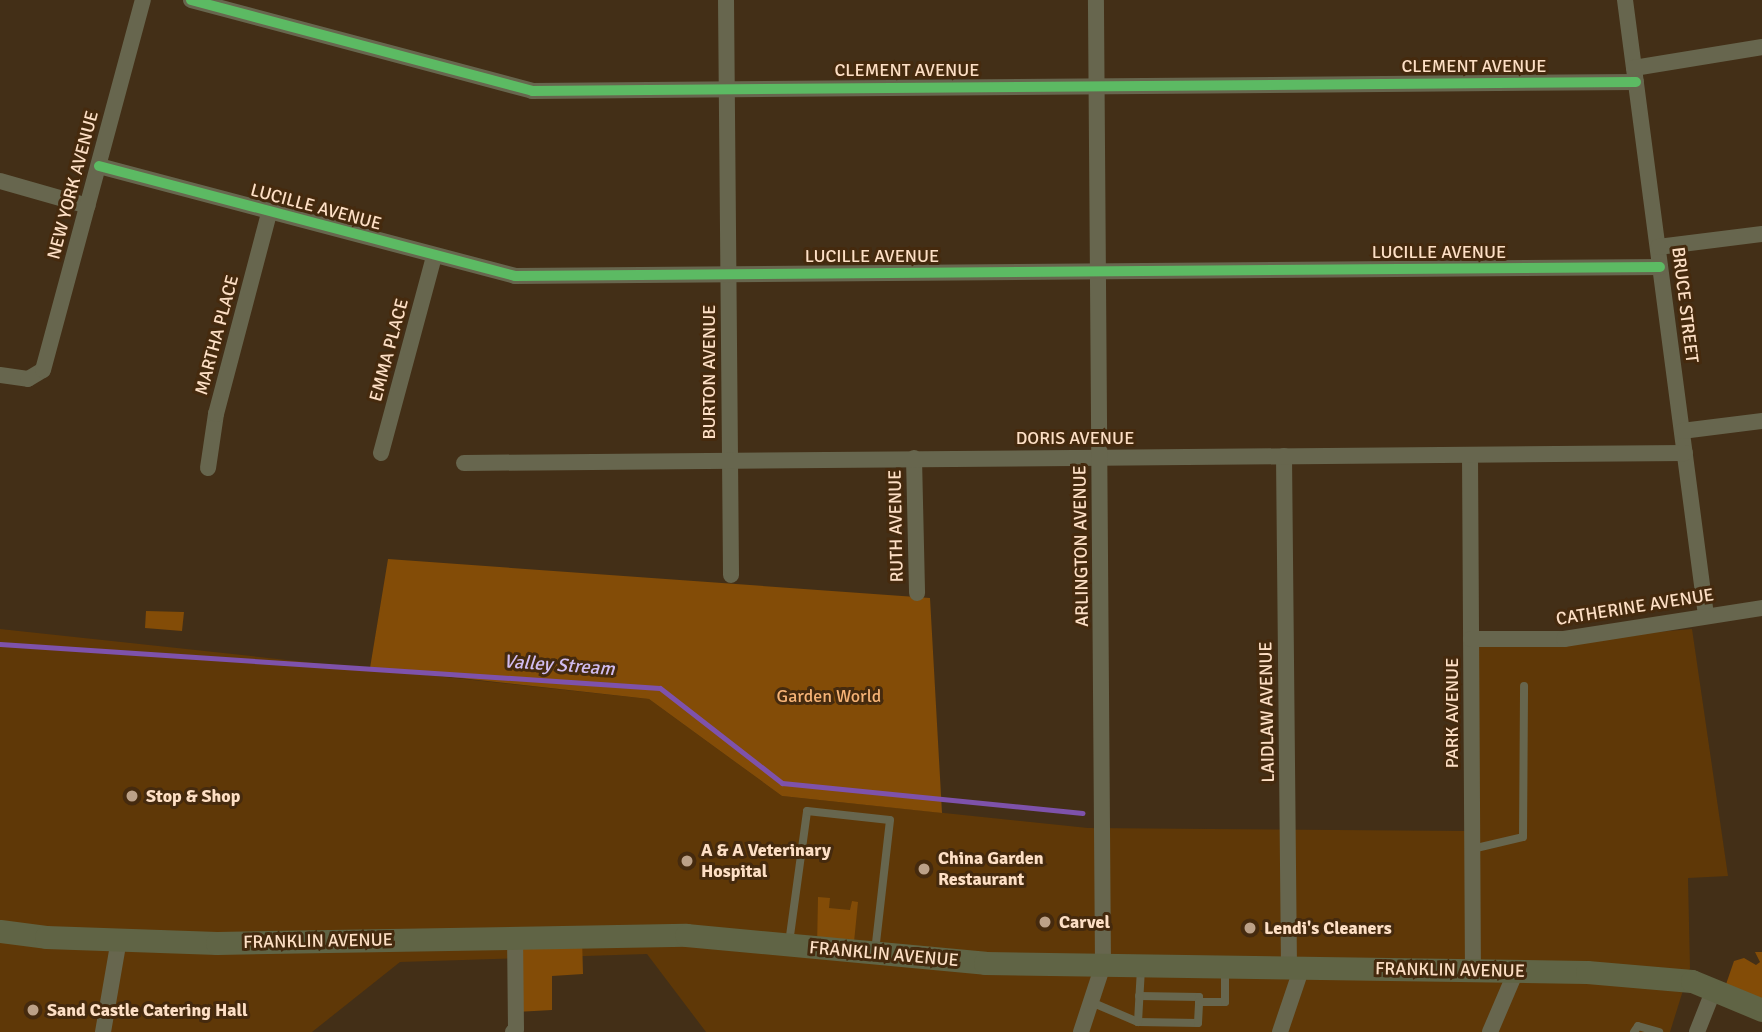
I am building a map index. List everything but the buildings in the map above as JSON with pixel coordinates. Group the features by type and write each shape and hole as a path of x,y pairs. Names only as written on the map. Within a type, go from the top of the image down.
{"main road":[{"name":"FRANKLIN AVENUE","path":"0,931 119,939 515,939 686,935 985,963 1473,970 1652,976 1714,989 1762,1010"}],"street":[{"name":"NEW YORK AVENUE","path":"0,375 36,376 43,370 143,0"},
{"name":"CLEMENT AVENUE","path":"191,0 532,91 1097,87 1635,75 1762,47"},
{"name":"BURTON AVENUE","path":"726,0 731,575"},
{"name":"ARLINGTON AVENUE","path":"1080,1032 1104,965 1096,0"},
{"name":"BRUCE STREET","path":"1625,0 1706,615"},
{"name":"LUCILLE AVENUE","path":"99,166 434,257 515,276 1660,267"},
{"path":"0,180 88,205"},
{"name":"MARTHA PLACE","path":"208,468 215,414 270,213"},
{"path":"1658,247 1762,234"},
{"name":"EMMA PLACE","path":"381,453 434,257"},
{"path":"1682,431 1762,421"},
{"name":"DORIS AVENUE","path":"464,463 1685,453"},
{"name":"PARK AVENUE","path":"1469,455 1473,970"},
{"name":"LAIDLAW AVENUE","path":"1280,1032 1296,967 1284,456"},
{"name":"RUTH AVENUE","path":"914,458 918,593"},
{"name":"CATHERINE AVENUE","path":"1471,639 1564,639 1762,608"},
{"path":"103,1032 119,939"},
{"path":"515,939 516,1031"},
{"path":"1490,1032 1516,971"},
{"path":"1697,1032 1714,989"}],"lane":[{"path":"1472,849 1523,838 1524,686"},
{"path":"789,946 807,811 890,820 874,954"},
{"path":"1138,1022 1141,965"},
{"path":"1199,1002 1225,1002 1226,966"},
{"path":"1091,1002 1138,1022 1198,1023 1199,997 1139,996"},
{"path":"1634,1032 1637,1026 1659,1032"}],"shaded area":[{"path":"0,629 649,699 782,796 1088,828 1467,831 1478,647 1692,629 1728,876 1688,878 1690,968 1670,1032 706,1032 647,954 400,962 312,1032 0,1032"}],"green space":[{"name":"Garden World","path":"388,559 930,598 942,813 782,796 649,699 370,668"},
{"path":"146,611 184,612 182,631 145,628"},
{"path":"818,897 830,898 829,908 850,910 852,901 858,902 853,952 817,948"},
{"path":"582,937 583,974 552,976 552,1010 516,1012 515,939"},
{"path":"1755,952 1762,952 1762,1011 1723,993 1734,961 1744,958 1756,965 1760,962"}],"waterway":[{"name":"Valley Stream","path":"0,644 660,688 782,783 1083,813"}],"cycle path":[{"path":"191,0 532,91 1636,82"},
{"path":"99,166 515,276 1660,267"}],"place":[{"name":"Stop & Shop","path":"132,796"},
{"name":"A & A Veterinary Hospital","path":"687,861"},
{"name":"China Garden Restaurant","path":"924,869"},
{"name":"Carvel","path":"1045,922"},
{"name":"Lendi's Cleaners","path":"1250,928"},
{"name":"Sand Castle Catering Hall","path":"33,1010"}]}
